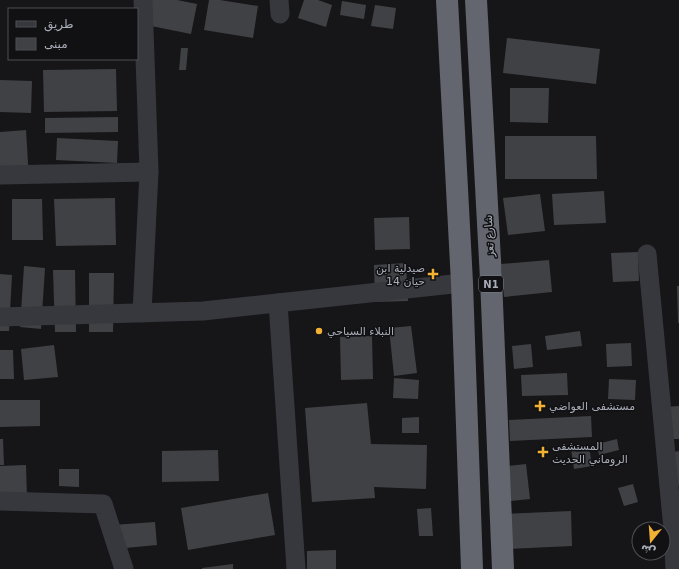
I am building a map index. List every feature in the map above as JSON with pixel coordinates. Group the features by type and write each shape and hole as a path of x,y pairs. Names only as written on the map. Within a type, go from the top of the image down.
{"highway":[{"name":"N1","path":"447,0 462,283 472,569"},
{"name":"شارع تعز","path":"476,0 491,280 503,569"}],"street":[{"path":"142,313 149,172 143,0"},
{"path":"0,175 149,172"},
{"path":"647,254 676,529 676,569"},
{"path":"0,317 203,311 462,283"},
{"path":"278,303 296,569"},
{"path":"0,501 103,504 124,569"}],"building":[{"path":"151,0 177,0 197,4 191,34 146,25"},
{"path":"209,0 220,0 258,6 253,38 204,30"},
{"path":"304,0 318,0 332,5 326,27 298,18"},
{"path":"342,1 366,5 364,19 340,15"},
{"path":"375,5 396,8 393,29 371,26"},
{"path":"507,38 600,49 596,84 503,73"},
{"path":"181,48 188,48 186,70 179,70"},
{"path":"116,69 117,111 44,112 43,70"},
{"path":"0,80 32,81 31,113 0,112"},
{"path":"510,88 549,88 548,123 510,122"},
{"path":"118,117 118,132 45,133 45,118"},
{"path":"26,130 29,179 0,170 0,132"},
{"path":"505,136 596,136 597,179 505,179"},
{"path":"57,138 118,141 117,163 56,160"},
{"path":"604,191 606,223 554,225 552,194"},
{"path":"540,194 545,231 508,235 503,198"},
{"path":"115,198 116,245 56,246 54,199"},
{"path":"12,199 42,199 43,240 12,240"},
{"path":"409,217 410,249 375,250 374,218"},
{"path":"638,252 639,281 613,282 611,253"},
{"path":"549,260 552,292 504,297 501,264"},
{"path":"406,263 408,301 375,302 374,265"},
{"path":"24,266 45,268 41,329 20,327"},
{"path":"53,270 75,270 76,332 55,332"},
{"path":"89,273 114,273 113,332 89,332"},
{"path":"0,274 12,275 9,331 0,331"},
{"path":"677,286 679,286 679,323 678,323"},
{"path":"411,326 417,373 394,376 389,328"},
{"path":"580,331 582,346 547,350 545,336"},
{"path":"372,336 373,379 341,380 340,337"},
{"path":"631,343 632,366 607,367 606,344"},
{"path":"531,344 533,367 514,369 512,346"},
{"path":"54,345 58,377 24,380 21,349"},
{"path":"0,350 13,350 14,379 0,379"},
{"path":"567,373 568,395 522,396 521,375"},
{"path":"394,378 419,380 418,399 393,398"},
{"path":"609,379 636,380 635,400 608,399"},
{"path":"0,400 40,400 40,426 0,427"},
{"path":"367,403 371,444 427,445 426,489 374,487 375,498 312,502 305,408"},
{"path":"679,406 679,439 666,439 665,407"},
{"path":"591,416 592,437 510,441 509,420"},
{"path":"419,417 419,433 402,433 402,418"},
{"path":"0,439 3,439 4,465 0,465"},
{"path":"617,439 619,450 599,455 597,444"},
{"path":"589,446 592,466 574,469 571,449"},
{"path":"218,450 219,481 162,482 162,451"},
{"path":"679,451 679,486 678,486 674,452"},
{"path":"526,464 530,499 511,501 507,466"},
{"path":"26,465 27,498 0,498 0,466"},
{"path":"59,469 79,469 79,487 59,486"},
{"path":"633,484 638,502 624,506 618,488"},
{"path":"268,493 275,535 188,550 181,508"},
{"path":"431,508 433,536 419,536 417,509"},
{"path":"571,511 572,546 507,549 505,514"},
{"path":"155,522 157,545 115,549 113,525"},
{"path":"336,550 336,569 307,569 307,551"},
{"path":"233,564 233,569 202,569 202,568"}],"place":[{"name":"صيدلية ابن حيان 14","path":"433,274"},
{"name":"النبلاء السياحي","path":"319,331"},
{"name":"مستشفى العواضي","path":"540,406"},
{"name":"المستشفى الروماني الحديث","path":"543,452"}]}
